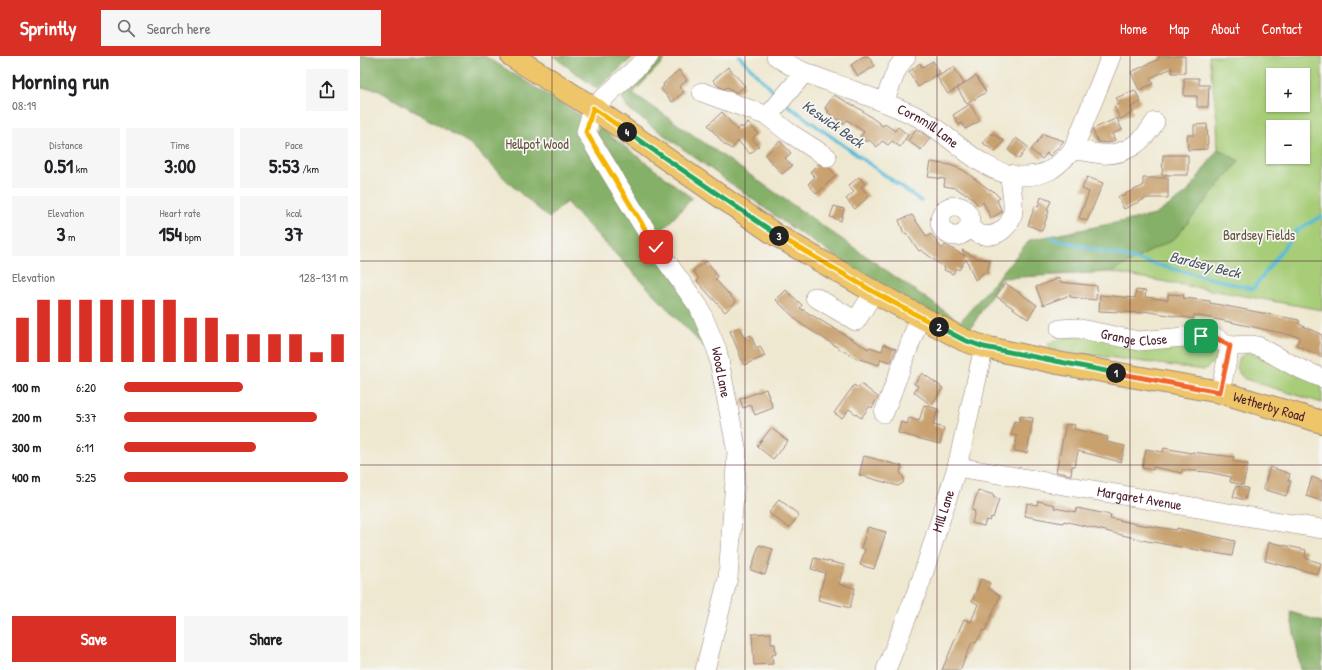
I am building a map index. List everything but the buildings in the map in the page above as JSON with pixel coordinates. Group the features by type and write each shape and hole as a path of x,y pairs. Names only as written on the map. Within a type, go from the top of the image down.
{"main road":[{"name":"Wetherby Road","path":"512,56 593,108 776,234 874,292 964,340 984,347 1058,363 1220,392 1322,422"}],"street":[{"path":"593,108 649,56"},
{"name":"Cornmill Lane","path":"776,56 799,79 884,102 921,119 944,133 991,168 1021,176 1043,174 1056,168 1072,150 1111,56"},
{"path":"884,102 897,69 906,56"},
{"path":"773,110 799,79"},
{"path":"702,92 773,110 788,132 827,157"},
{"name":"Wood Lane","path":"593,108 586,132 656,247 699,307 717,350 737,452 728,578 705,670"},
{"path":"1072,150 1083,150 1099,154 1119,152 1140,141 1155,122"},
{"path":"969,228 983,236 1000,232 1007,226 1012,218 1013,209 1010,174"},
{"path":"815,297 856,321 874,292"},
{"path":"884,413 920,317"},
{"name":"Grange Close","path":"1060,329 1076,328 1139,340 1207,335 1213,336 1230,346"},
{"path":"1220,392 1230,346 1247,345 1260,347 1296,367 1322,378"},
{"name":"Mill Lane","path":"886,670 921,581 957,467 984,347"},
{"name":"Margaret Avenue","path":"957,467 1322,529"}],"green space":[{"name":"Hellpot Wood","path":"360,56 485,56 583,117 691,307 707,350 566,202 549,218 510,184 469,143 376,89 360,88"},
{"path":"553,56 634,56 597,89"},
{"path":"656,56 668,56 633,93 960,322 1030,240 1155,215 1187,193 1218,149 1239,161 1175,238 1111,272 1002,278 967,334 877,284 785,223 627,108 620,92"},
{"name":"Bardsey Fields","path":"1209,56 1322,56 1322,310 1111,272 1175,238 1239,161 1218,149 1217,119"},
{"path":"599,127 692,198 657,236 594,138"},
{"path":"1073,337 1204,341 1215,347 1218,355 1216,360 1204,370 1048,349 1049,343 1062,338"},
{"path":"1247,351 1322,384 1322,403 1245,379 1239,373 1237,364 1239,358"},
{"path":"1290,612 1322,622 1322,670 1301,670"}],"waterway":[{"name":"Keswick Beck","path":"739,56 777,95"},
{"name":"Keswick Beck","path":"786,104 921,201"},
{"name":"Bardsey Beck","path":"1051,238 1253,289 1297,230 1322,216"}],"route":[{"path":"656,247 586,132 593,108 776,234 874,292 964,340 984,347 1058,363 1220,392 1230,346 1213,336 1201,336"}]}
